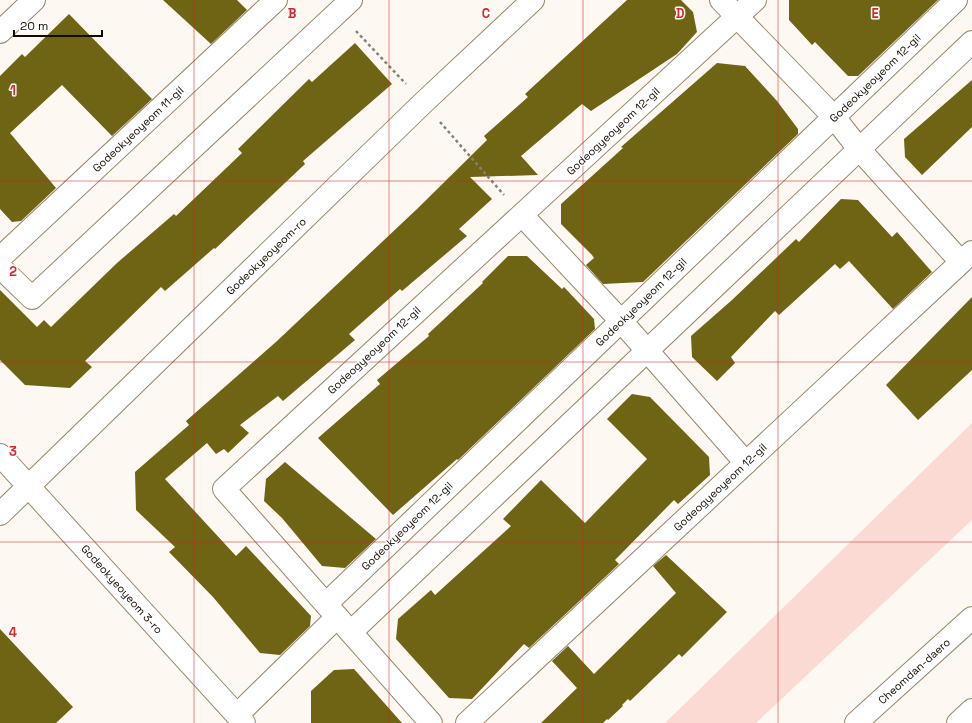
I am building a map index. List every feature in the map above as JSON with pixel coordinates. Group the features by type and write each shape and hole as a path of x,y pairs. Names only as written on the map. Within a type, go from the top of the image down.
{"street":[{"path":"0,32 34,0"},
{"name":"Godeokyeoyeom 11-gil","path":"0,258 276,0"},
{"name":"Godeokyeoyeom-ro","path":"0,514 418,109 533,0"},
{"path":"721,0 834,117 859,149 966,257"},
{"name":"Godeogyeoyeom 12-gil","path":"431,723 224,489 755,0"},
{"name":"Godeokyeoyeom 12-gil","path":"338,618 621,321 956,0"},
{"path":"0,267 32,298 339,4"},
{"path":"241,719 338,618 646,351 972,42"},
{"path":"522,215 621,321 746,463"},
{"name":"Godeogyeoyeom 12-gil","path":"468,723 966,257"},
{"name":"Godeokyeoyeom 3-ro","path":"0,455 241,719"},
{"name":"Cheomdan-daero","path":"856,723 972,618"},
{"path":"958,723 972,710"}],"shaded area":[{"path":"972,423 972,520 756,723 665,723"}],"building":[{"path":"163,0 237,0 247,10 211,44"},
{"path":"627,0 681,0 693,12 697,32 677,54 591,111 582,104 521,156 538,175 470,177 492,199 459,229 467,236 402,291 400,289 349,334 355,340 283,401 278,396 240,425 249,433 228,453 224,449 216,454 207,443 165,479 236,556 246,546 311,616 310,626 280,655 260,653 213,597 169,552 175,547 136,510 135,472 189,425 186,421 277,341 417,209 487,140 484,136 528,97 525,94"},
{"path":"789,0 938,0 858,76 848,76 815,42 812,45 789,20"},
{"path":"69,14 152,99 112,136 62,85 10,133 56,188 21,221 12,222 0,209 0,76 22,54 25,57"},
{"path":"355,43 392,84 303,161 305,164 215,249 214,248 165,291 161,287 85,361 92,367 70,388 25,385 0,360 0,290 37,327 44,320 51,327 117,263 174,214 176,216 242,153 238,149 309,79 312,82"},
{"path":"717,63 745,66 777,101 798,129 798,134 643,282 603,284 586,265 594,258 592,255 561,224 561,204 623,148 621,147"},
{"path":"972,80 972,127 922,175 905,157 904,139"},
{"path":"841,199 858,200 892,237 897,232 932,272 893,309 849,261 840,269 835,264 779,315 775,311 731,357 735,363 717,381 692,357 691,336 732,300 796,239 799,242"},
{"path":"508,256 527,256 562,289 564,287 594,319 595,329 458,460 457,459 393,515 318,438 380,384 377,380 429,336 428,334 483,283 482,282"},
{"path":"972,297 972,370 918,420 886,385"},
{"path":"632,394 650,397 709,457 710,475 678,504 674,500 615,560 619,564 529,648 524,644 472,699 449,698 396,639 398,619 431,590 435,595 511,526 503,519 541,480 585,523 647,459 607,419"},
{"path":"285,462 376,539 345,568 322,566 282,518 264,501 266,479"},
{"path":"666,555 727,612 682,657 679,654 630,701 628,699 622,705 623,706 603,723 541,723 577,688 552,661 568,646 594,674 676,593 653,566"},
{"path":"0,629 73,707 56,723 0,723"},
{"path":"354,669 402,723 311,723 311,691 334,670"}]}
